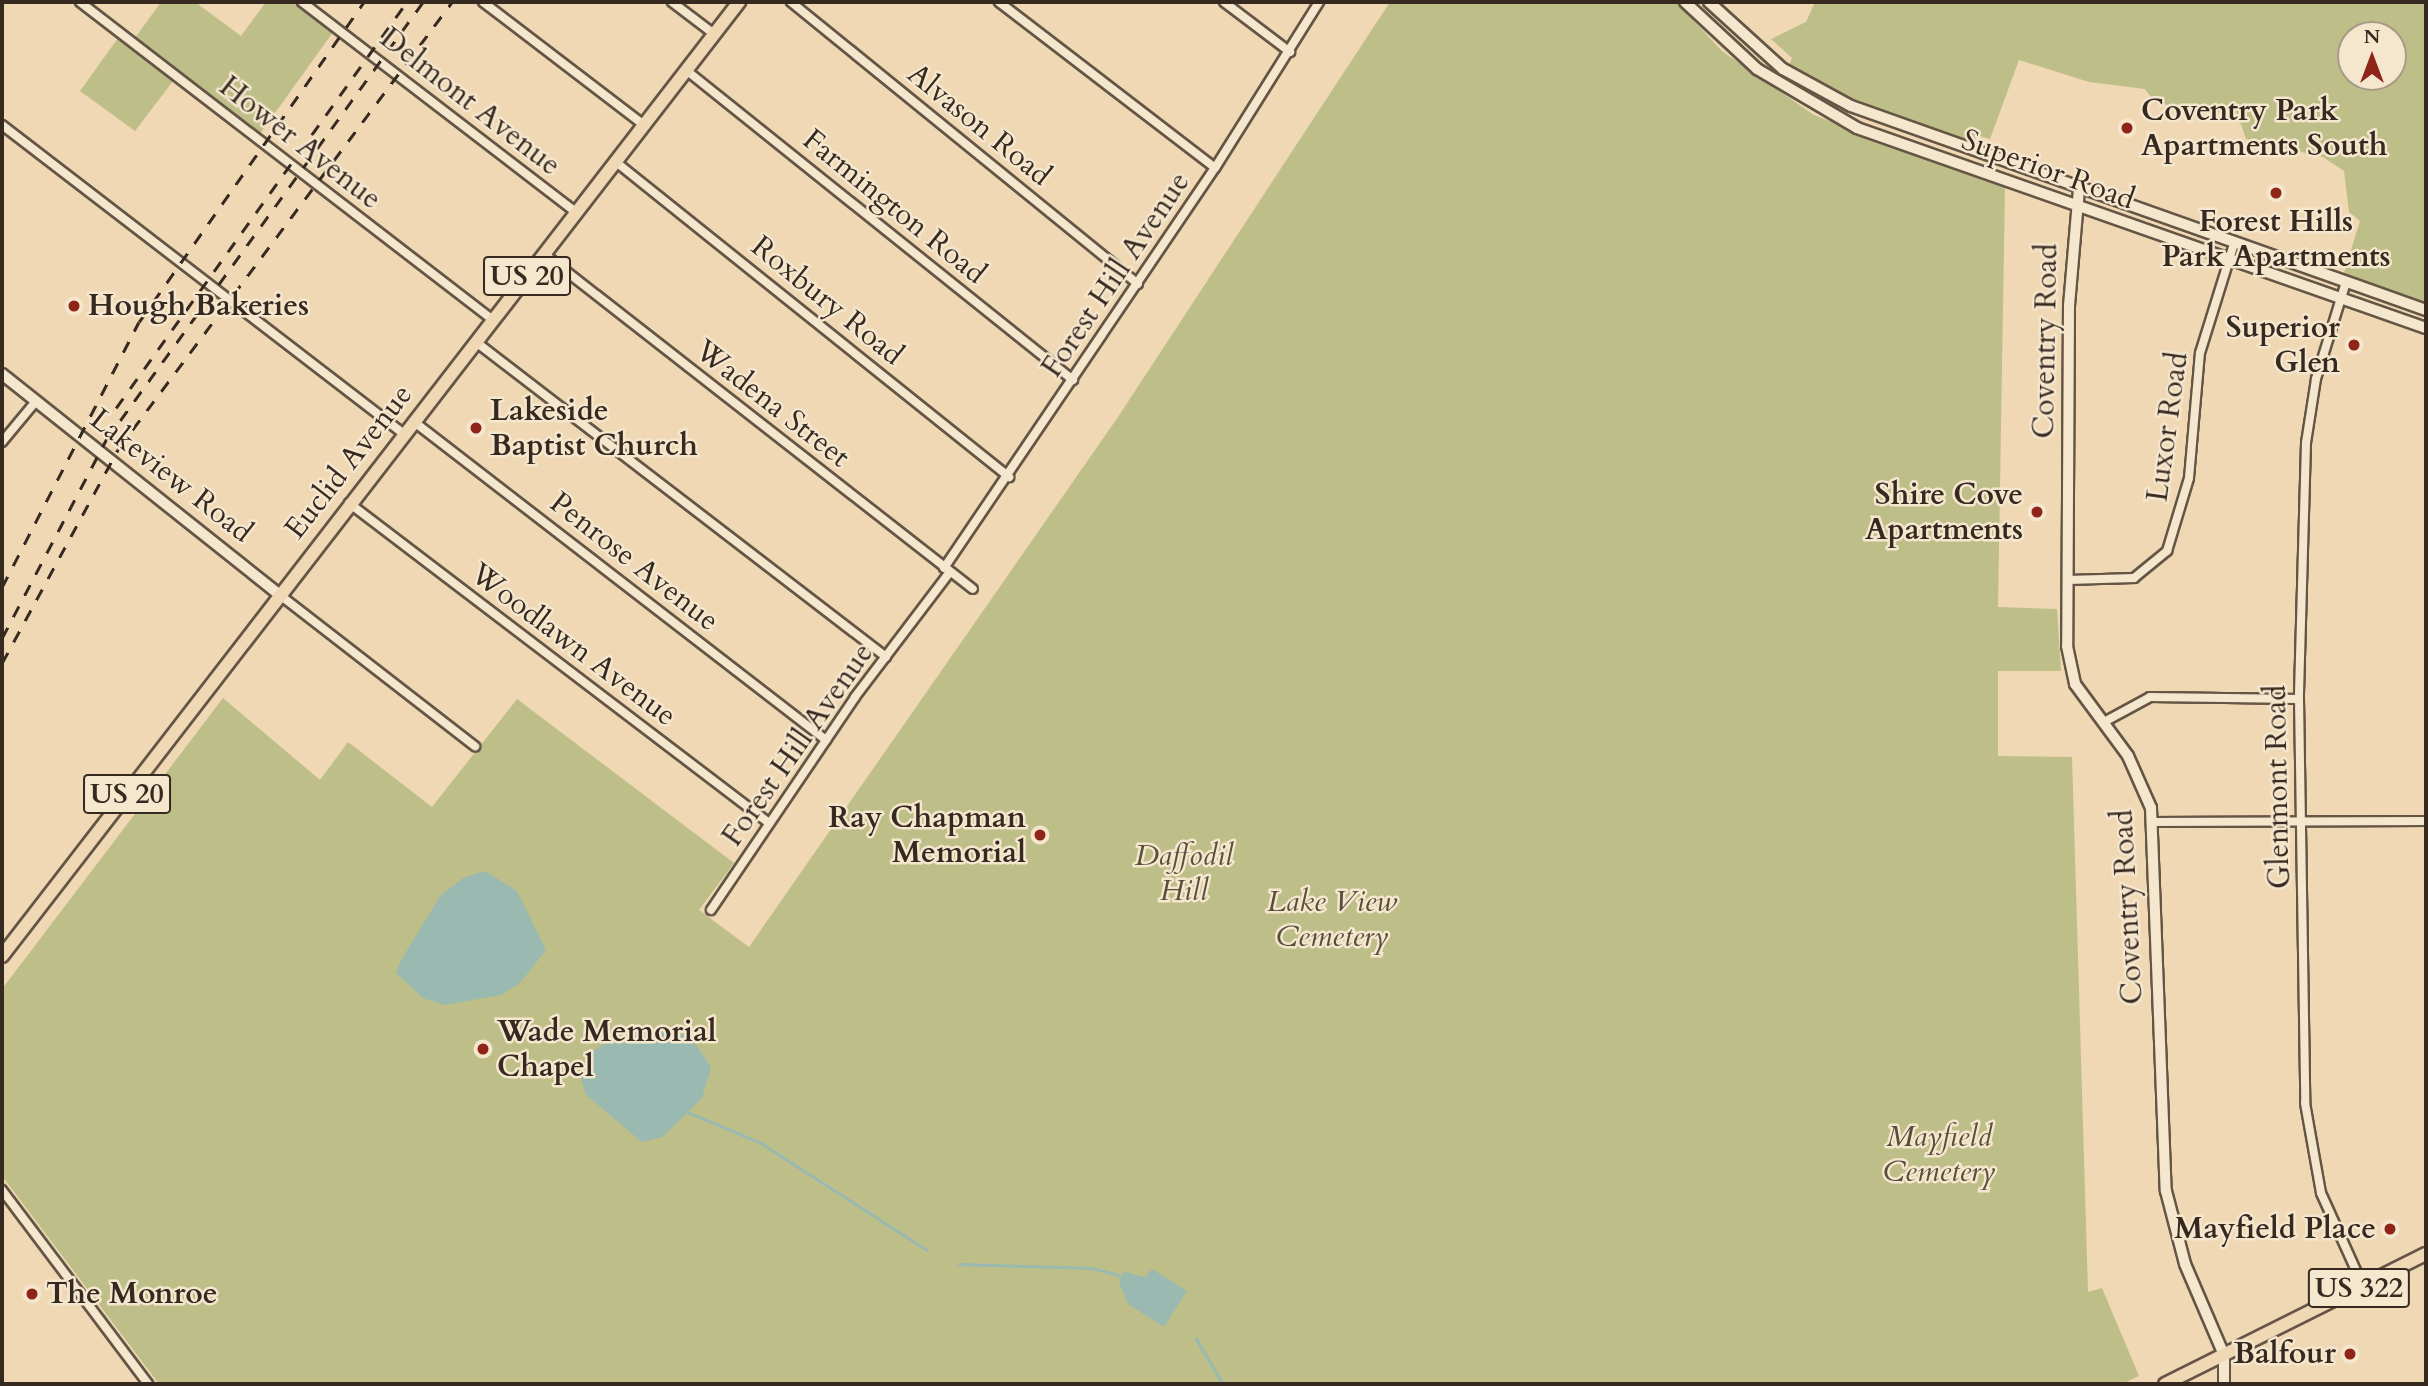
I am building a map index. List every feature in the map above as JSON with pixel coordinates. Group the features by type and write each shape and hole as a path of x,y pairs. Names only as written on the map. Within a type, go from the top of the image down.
{"main road":[{"name":"Euclid Avenue","path":"2,956 349,503 739,2"},
{"path":"1688,6 1707,2"},
{"name":"Superior Road","path":"1707,2 1763,54 1818,90 2079,188 2426,310"},
{"name":"Superior Road","path":"1688,6 1740,56 1827,114 2073,205 2426,328"},
{"name":"Coventry Road","path":"2079,188 2073,205 2068,580 2072,676 2138,772 2153,822 2166,1191 2185,1264 2224,1355 2224,1384"},
{"name":"Lakeview Road","path":"2,374 281,595"},
{"name":"US 322","path":"2165,1384 2426,1254"}],"street":[{"name":"Hower Avenue","path":"79,2 493,320"},
{"name":"Delmont Avenue","path":"302,2 576,212"},
{"path":"483,2 644,125"},
{"path":"672,2 714,34"},
{"name":"Alvason Road","path":"791,2 1138,284"},
{"path":"999,2 1215,168"},
{"path":"1224,2 1290,52"},
{"name":"Forest Hill Avenue","path":"711,910 826,740 947,570 1215,168 1319,2"},
{"name":"Farmington Road","path":"686,70 1073,380"},
{"path":"2,125 404,434"},
{"name":"Roxbury Road","path":"616,162 1009,477"},
{"name":"Luxor Road","path":"2068,580 2133,579 2167,551 2189,478 2200,353 2234,244"},
{"name":"Wadena Street","path":"544,254 973,589"},
{"name":"Glenmont Road","path":"2346,282 2316,379 2306,443 2299,699 2301,821 2311,1150 2321,1193 2363,1286"},
{"path":"475,342 886,657"},
{"path":"2,442 36,401"},
{"name":"Penrose Avenue","path":"413,421 826,740"},
{"name":"Woodlawn Avenue","path":"349,503 769,823"},
{"name":"Lakeview Road","path":"281,595 475,746"},
{"path":"2104,722 2150,696 2299,699"},
{"path":"2153,822 2426,821"},
{"path":"2,1190 148,1384"}],"green space":[{"path":"161,2 195,2 241,36 266,2 302,2 336,28 257,138 176,77 135,131 80,91 121,34 132,42"},
{"name":"Lake View Cemetery","path":"1390,2 1676,2 1722,51 1814,115 2005,187 1998,607 2057,609 2061,671 1998,671 1998,756 2072,757 2088,1292 2102,1288 2139,1376 2122,1384 159,1384 2,1176 2,989 223,698 320,780 348,742 432,807 517,699 734,863 699,910 749,947 1118,417"},
{"path":"1815,2 2426,2 2426,303 2344,273 2360,221 2349,212 2344,171 2323,157 2246,139 2241,124 2223,113 2155,103 2145,89 2089,82 2019,60 1990,139 1977,135 1974,143 1853,100 1789,65 1792,58 1771,39 1806,22"}],"water":[{"path":"485,871 517,891 546,950 520,983 501,995 444,1005 423,998 396,973 400,962 440,896 463,878"},
{"path":"645,1029 690,1036 711,1067 702,1098 662,1137 642,1142 586,1095 580,1075 586,1057 603,1044"},
{"path":"1152,1269 1187,1291 1164,1327 1128,1304 1119,1282 1124,1272 1145,1277"}],"waterway":[{"path":"685,1111 761,1143 927,1250"},
{"path":"959,1264 1092,1268 1119,1275"},
{"path":"1196,1338 1223,1384"}],"railway":[{"path":"2,587 139,322 364,2"},
{"path":"116,408 407,2"},
{"path":"2,638 106,440 423,2"},
{"path":"2,663 118,449 452,2"}],"place":[{"name":"Coventry Park Apartments South","path":"2127,128"},
{"name":"Forest Hills Park Apartments","path":"2276,193"},
{"name":"Hough Bakeries","path":"74,306"},
{"name":"Superior Glen","path":"2354,345"},
{"name":"Lakeside Baptist Church","path":"476,428"},
{"name":"Shire Cove Apartments","path":"2037,512"},
{"name":"Ray Chapman Memorial","path":"1040,835"},
{"name":"Wade Memorial Chapel","path":"483,1049"},
{"name":"Mayfield Place","path":"2390,1229"},
{"name":"The Monroe","path":"32,1294"},
{"name":"Balfour","path":"2350,1354"}],"park label":[{"name":"Daffodil Hill","path":"1184,873"},
{"name":"Mayfield Cemetery","path":"1939,1154"}]}
